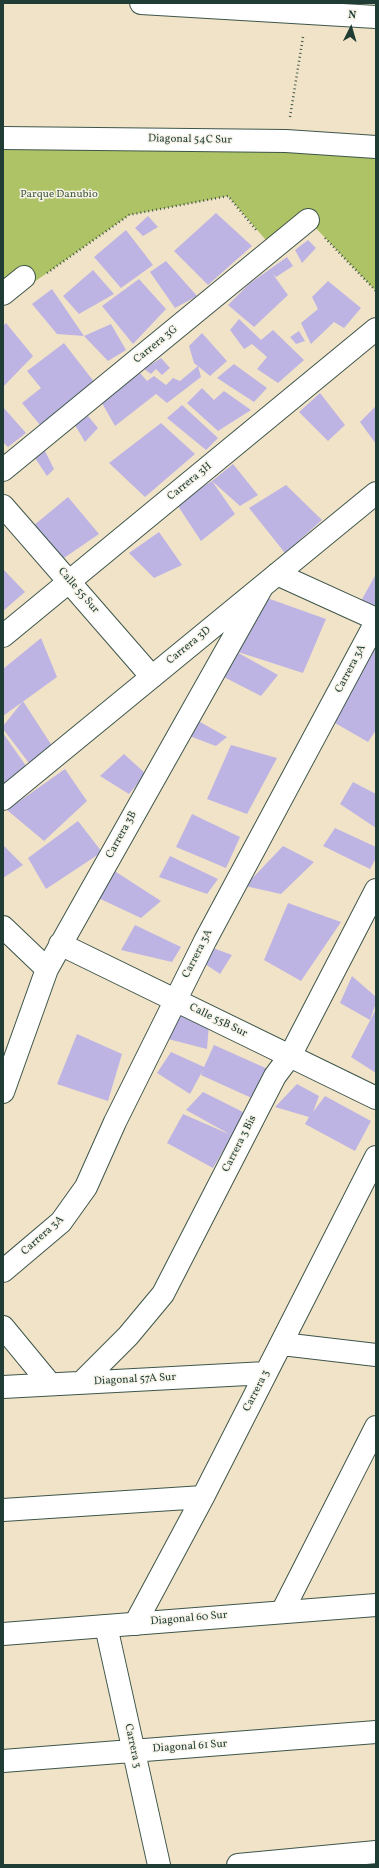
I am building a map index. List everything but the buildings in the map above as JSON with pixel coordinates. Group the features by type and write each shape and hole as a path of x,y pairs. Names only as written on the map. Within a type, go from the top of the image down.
{"street":[{"path":"141,3 376,17"},
{"name":"Diagonal 54C Sur","path":"3,138 286,141 376,147"},
{"name":"Carrera 3G","path":"3,470 308,220"},
{"path":"3,294 33,277"},
{"name":"Carrera 3H","path":"3,636 376,329"},
{"name":"Carrera 3D","path":"3,799 376,493"},
{"name":"Calle 55 Sur","path":"3,506 152,676"},
{"path":"269,581 376,620"},
{"name":"Carrera 3B","path":"3,1092 47,969 60,944 269,581"},
{"name":"Carrera 3A","path":"3,1271 61,1222 86,1187 115,1122 205,941 376,620"},
{"name":"Carrera 3 Bis","path":"82,1382 128,1336 163,1294 275,1076 290,1056 376,890"},
{"path":"3,927 47,969"},
{"name":"Calle 55B Sur","path":"60,944 376,1098"},
{"name":"Carrera 3","path":"135,1624 282,1344 376,1157"},
{"path":"3,1327 50,1384"},
{"path":"282,1344 376,1355"},
{"name":"Diagonal 57A Sur","path":"3,1387 266,1373"},
{"path":"282,1612 376,1427"},
{"path":"3,1510 203,1497"},
{"name":"Diagonal 60 Sur","path":"3,1634 376,1604"},
{"name":"Carrera 3","path":"106,1626 159,1865"},
{"name":"Diagonal 61 Sur","path":"3,1761 376,1732"},
{"path":"238,1865 376,1852"}],"path":[{"path":"286,141 307,13"},
{"path":"33,277 129,215 228,196 273,250"},
{"path":"308,220 376,291"}],"green space":[{"name":"Parque Danubio","path":"3,138 376,144 376,291 309,221 277,253 228,196 129,215 30,285 3,282"}]}
